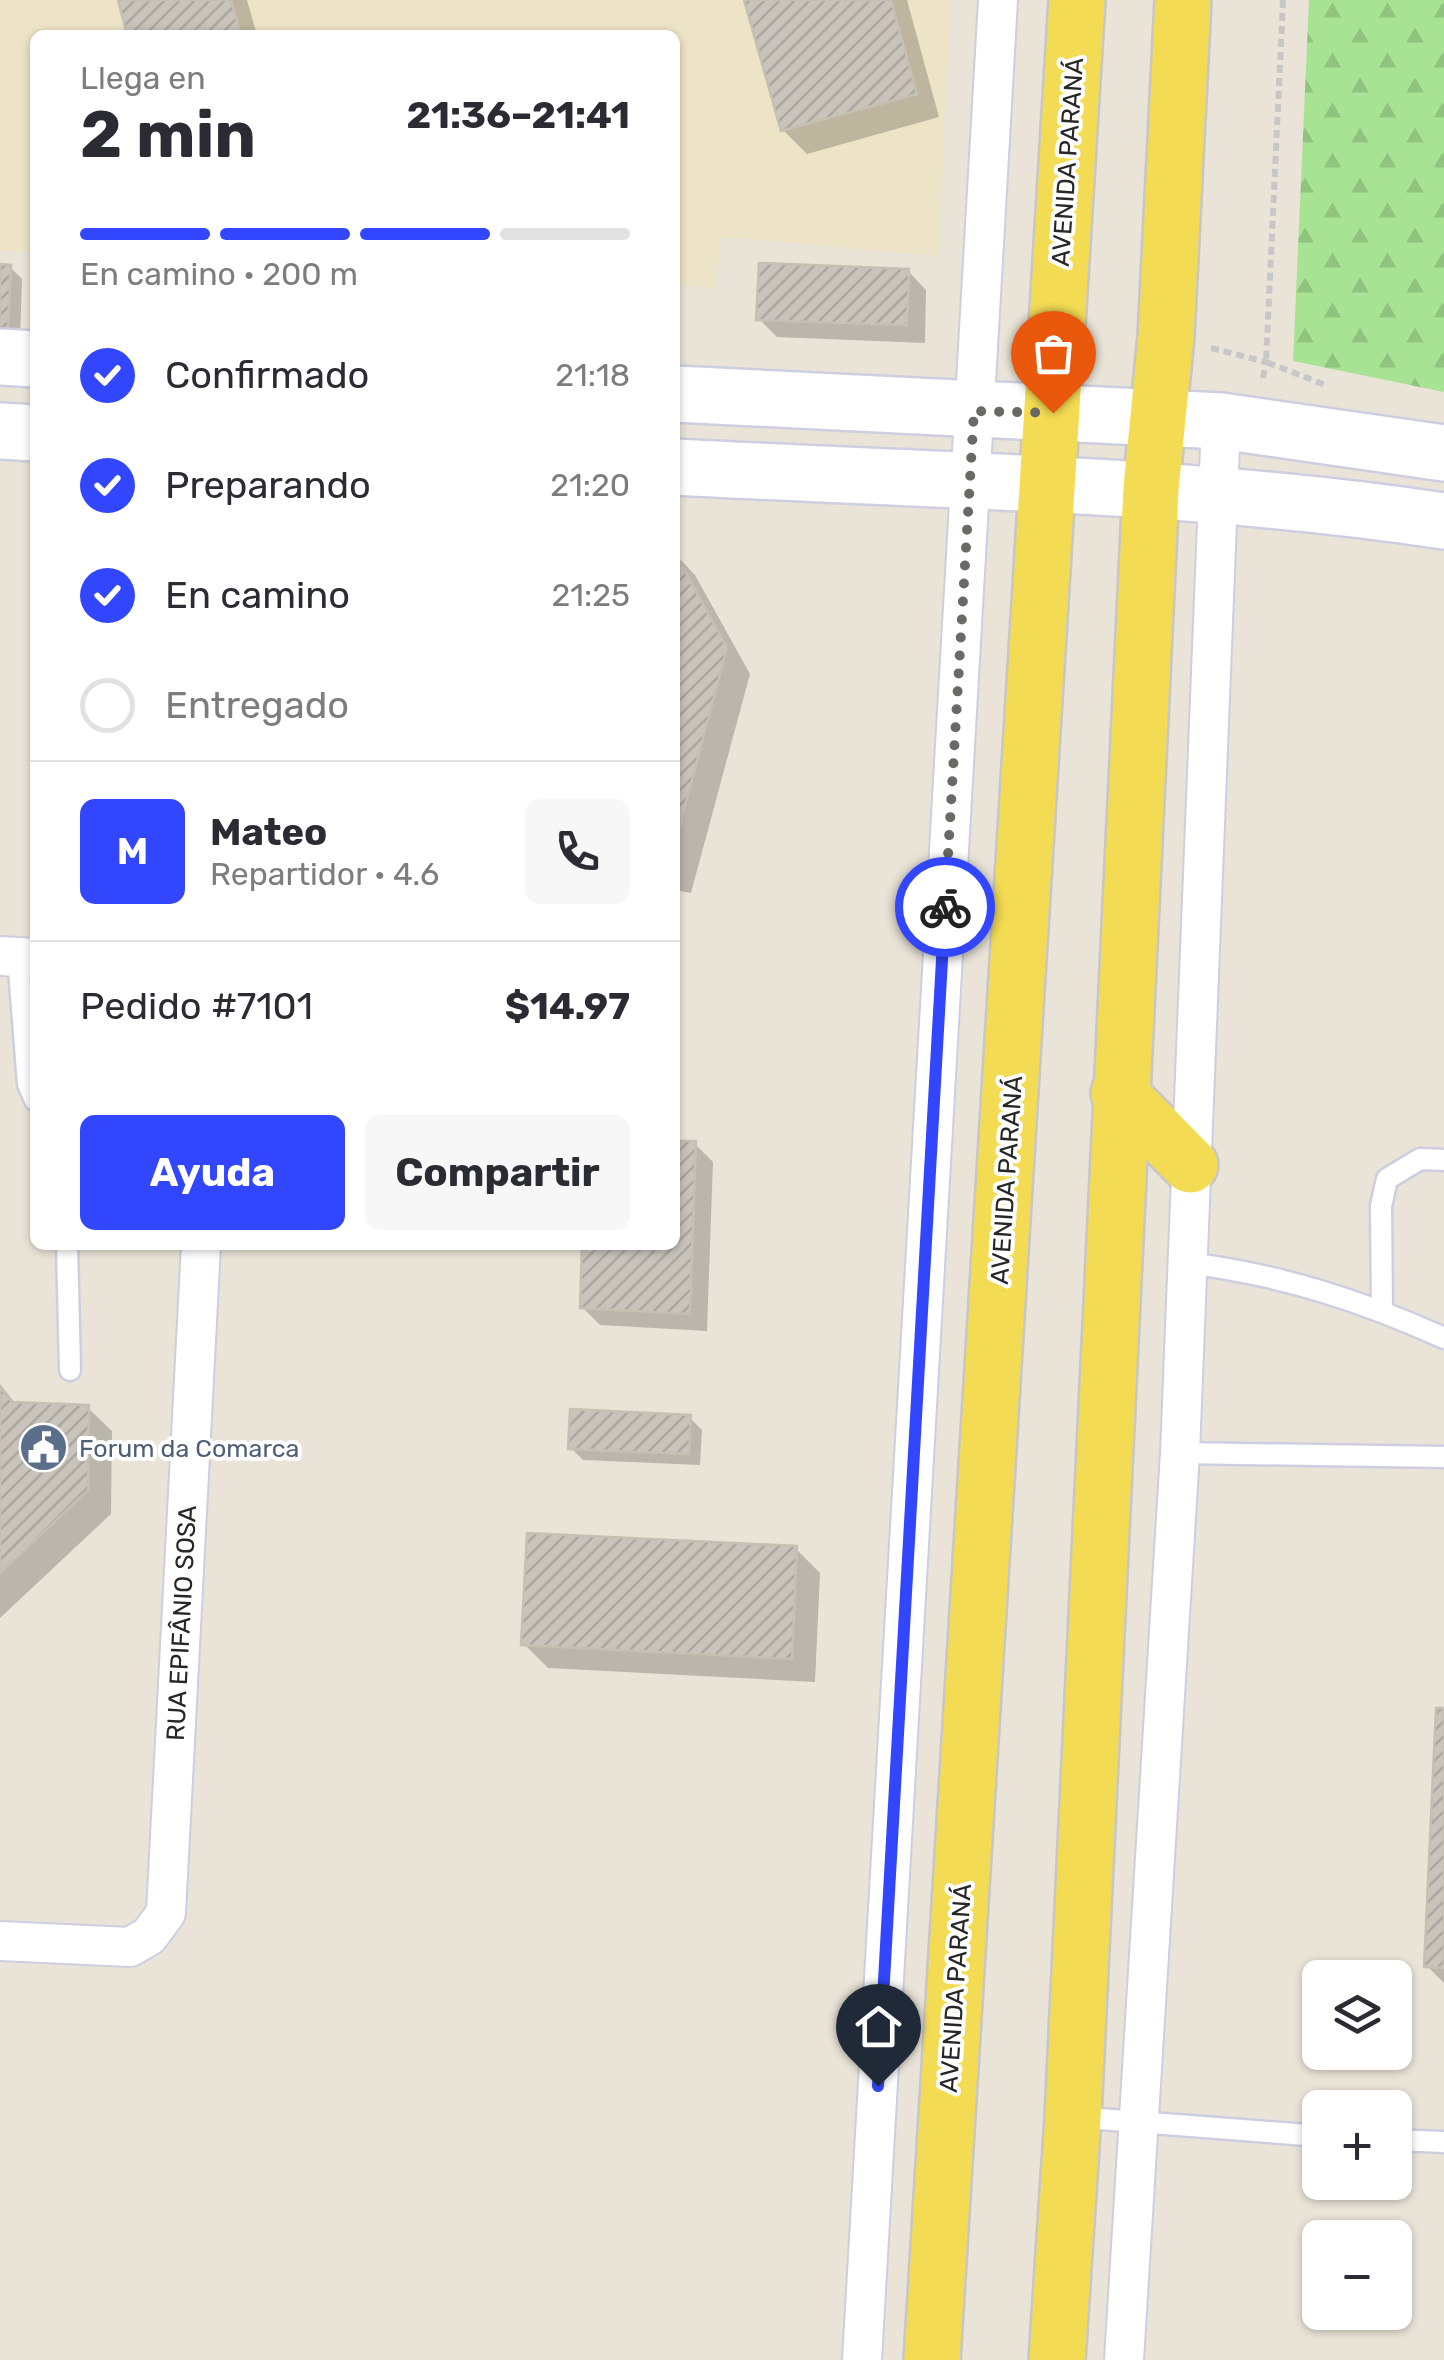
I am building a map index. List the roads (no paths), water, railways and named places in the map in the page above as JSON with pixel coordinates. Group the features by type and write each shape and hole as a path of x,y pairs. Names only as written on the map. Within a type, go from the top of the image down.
{"main road":[{"name":"AVENIDA PARANÁ","path":"932,2360 1077,0"},
{"path":"1056,2360 1073,2117 1119,1093 1151,488 1166,337 1183,0"},
{"path":"0,358 30,359"},
{"path":"680,394 1221,421 1444,454"},
{"path":"0,431 30,433"},
{"path":"680,467 969,483 1151,488 1444,520"},
{"path":"1119,1093 1190,1166"}],"street":[{"path":"862,2360 998,0"},
{"path":"1124,2360 1180,1452 1215,493 1221,421"},
{"name":"RUA EPIFÂNIO SOSA","path":"0,1941 130,1947 149,1936 166,1913 201,1250"}],"lane":[{"path":"18,957 30,1082"},
{"path":"1382,1310 1381,1206 1387,1179 1420,1160 1444,1160"},
{"path":"67,1250 70,1370"},
{"path":"1186,1263 1290,1279 1382,1310 1444,1338"},
{"path":"1180,1452 1444,1457"},
{"path":"1073,2117 1302,2134"},
{"path":"1412,2141 1444,2142"}],"place":[{"name":"Forum da Comarca","path":"44,1448"}]}
